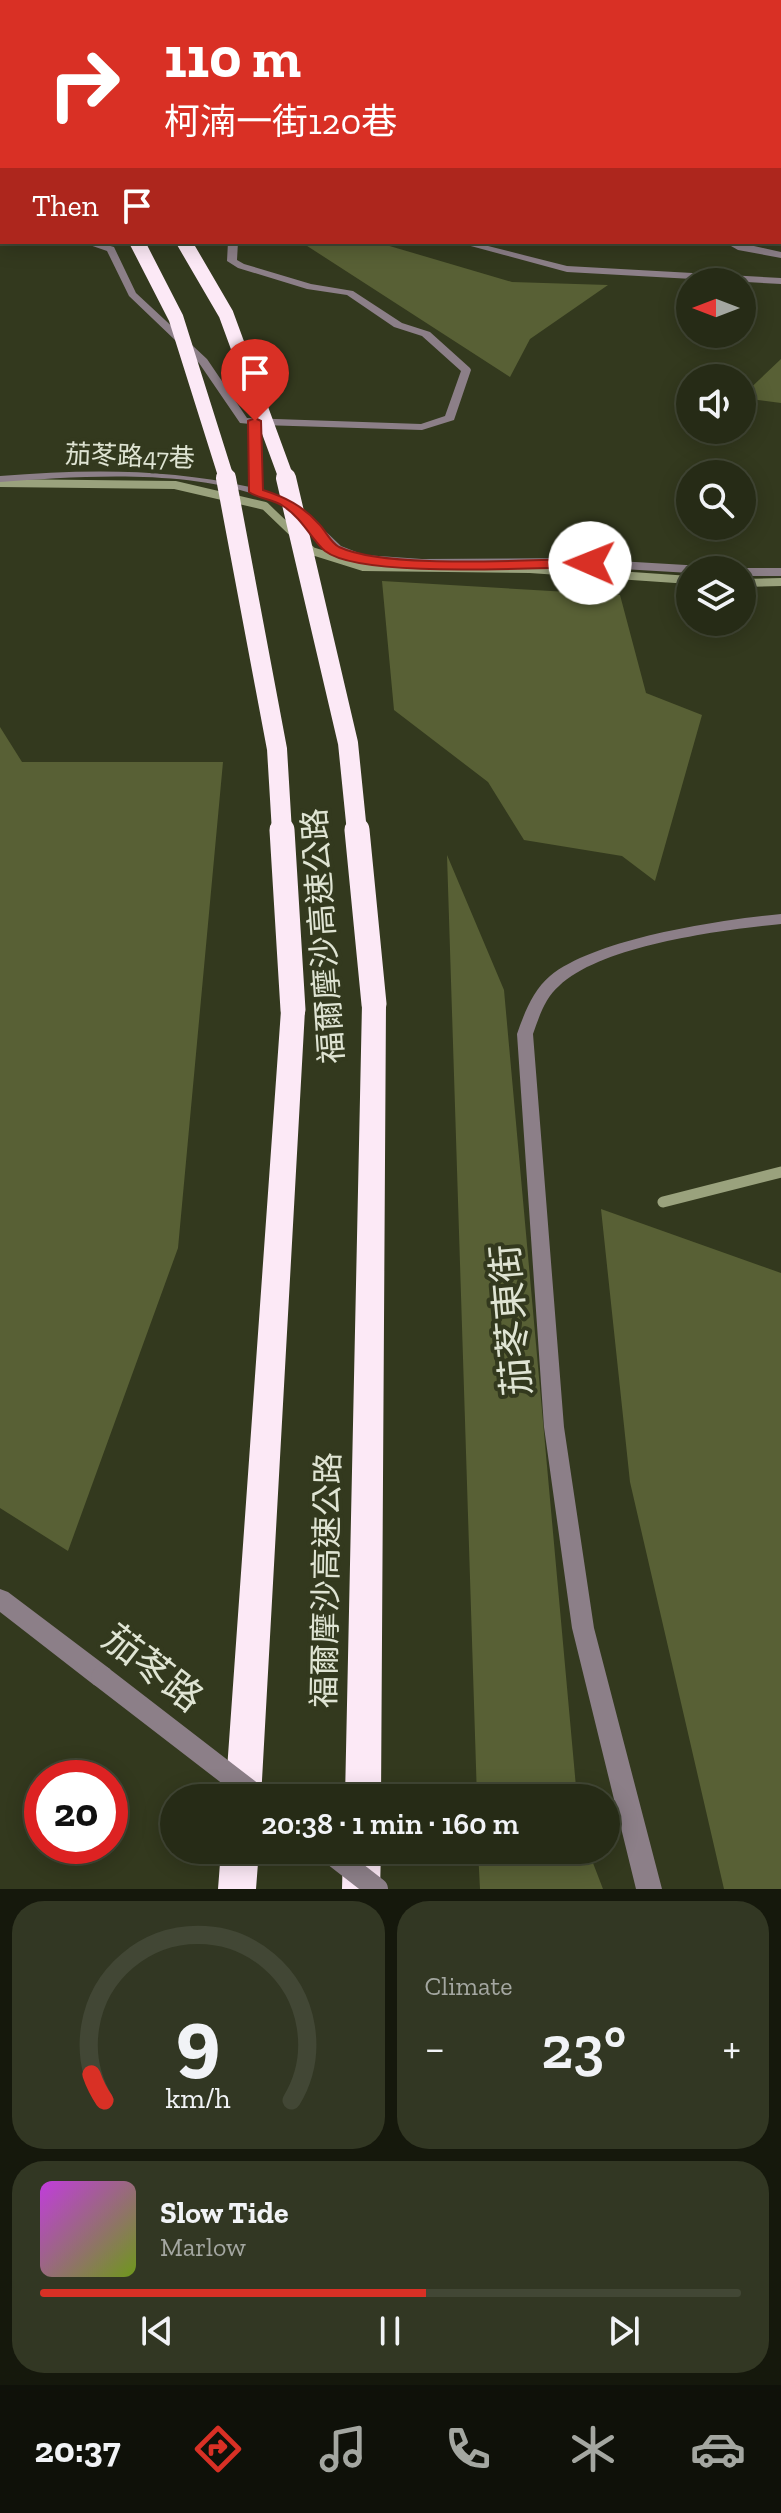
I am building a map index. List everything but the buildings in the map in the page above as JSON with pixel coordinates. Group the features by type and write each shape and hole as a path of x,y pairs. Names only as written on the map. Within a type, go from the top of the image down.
{"highway":[{"name":"福爾摩沙高速公路","path":"138,244 176,318 231,493 277,749 293,1010 244,1784"},
{"name":"福爾摩沙高速公路","path":"185,244 226,314 291,490 348,743 374,1004 363,1784"},
{"path":"237,1889 239,1864"},
{"path":"361,1889 362,1864"}],"street":[{"path":"93,244 111,249 132,294 203,361 244,421 422,427 450,418 466,370 426,334 398,325 350,293 310,287 232,261 233,244"},
{"path":"469,244 567,269 781,281"},
{"path":"733,244 781,255"},
{"path":"255,421 256,492"},
{"name":"茄苳路47巷","path":"0,479 57,474 233,484 286,502 314,526 330,548 361,559 413,563 590,563 676,568"},
{"path":"756,572 781,572"},
{"name":"茄苳東街","path":"649,1889 583,1628 558,1458 525,1034 535,1005 556,979 583,965 680,933 781,919"},
{"name":"茄苳路","path":"0,1599 241,1784"},
{"path":"345,1864 377,1889"}],"green space":[{"path":"304,244 383,244 512,282 608,285 530,339 510,377"},
{"path":"781,359 781,403 756,400 756,383"},
{"path":"382,581 620,595 646,693 702,715 655,881 622,856 524,840 488,782 394,710"},
{"path":"0,727 22,762 223,762 178,1248 68,1551 0,1508"},
{"path":"447,855 504,990 576,1784 477,1784"},
{"path":"601,1209 781,1273 781,1889 724,1889 630,1482"},
{"path":"479,1864 593,1864 603,1889 480,1889"}],"waterway":[{"path":"0,483 175,485 265,506 312,551 363,567 530,569 676,579"},
{"path":"756,583 781,582"},
{"path":"663,1202 781,1172"}],"route":[{"path":"255,421 256,492 286,502 314,526 330,548 361,559 413,563 590,563"}]}
